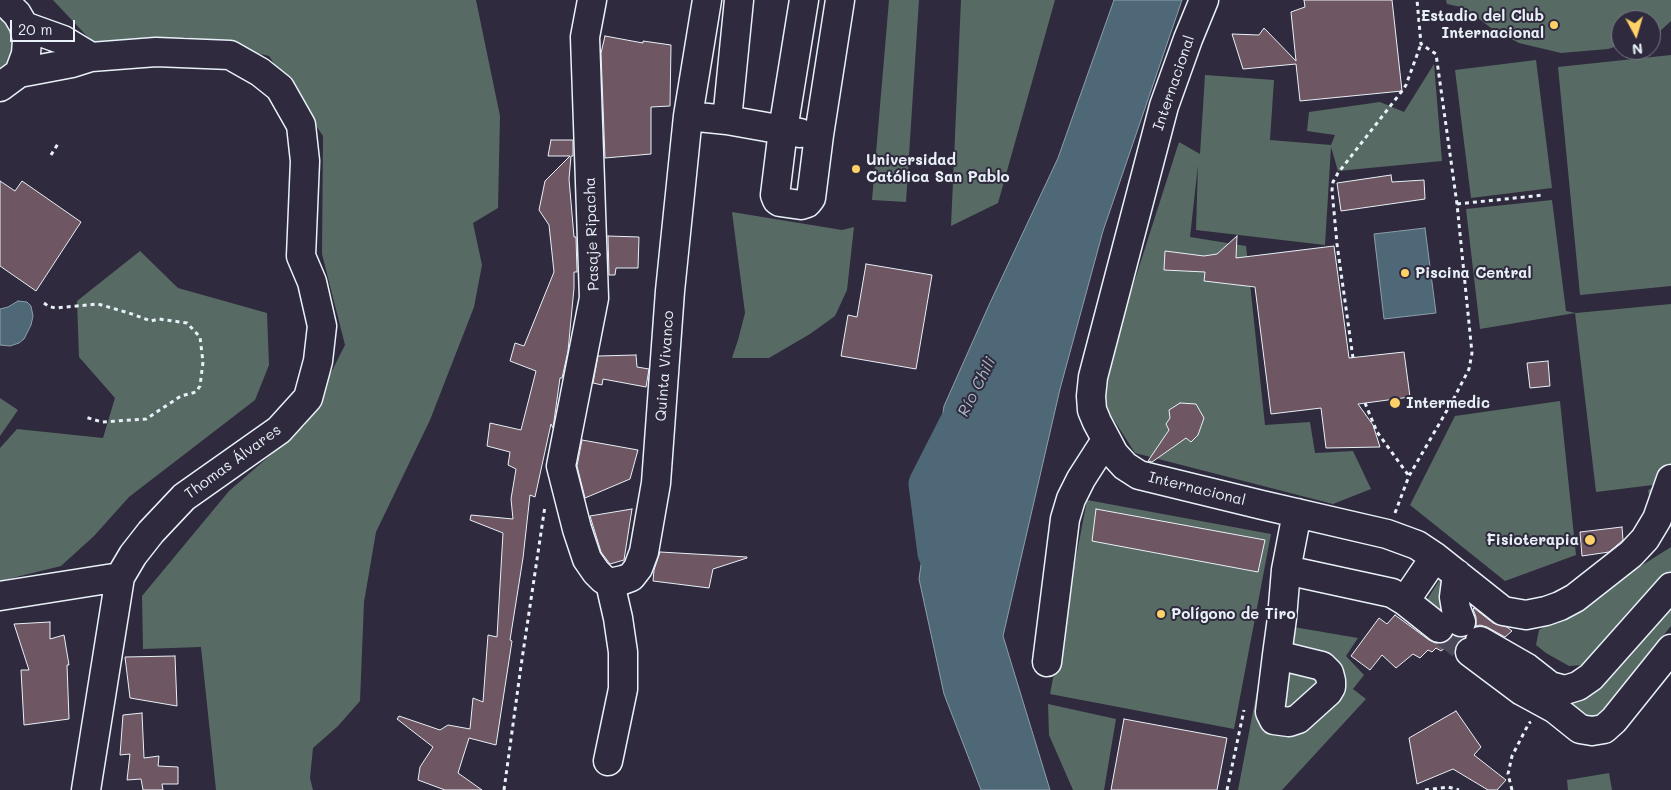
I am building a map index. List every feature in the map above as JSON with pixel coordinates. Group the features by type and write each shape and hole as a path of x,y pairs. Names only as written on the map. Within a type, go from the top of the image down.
{"street":[{"path":"0,0 17,14 24,26 27,40 26,54 10,80"},
{"name":"Pasaje Ripacha","path":"592,0 585,37 594,298 561,466 577,530 587,559 602,579 610,583"},
{"name":"Quinta Vivanco","path":"610,583 631,576 638,568 644,552 656,483 670,292 688,116 707,0"},
{"path":"727,120 739,0"},
{"path":"804,0 783,130 775,195 780,202 804,204 811,198 840,0"},
{"name":"Internacional","path":"1204,0 1164,106 1093,377 1092,410 1114,454 1125,466 1140,475 1388,534 1417,545 1435,557 1503,611 1526,615 1560,606 1575,598 1631,554 1645,539 1657,519 1671,479"},
{"path":"24,26 63,40 90,58"},
{"name":"Thomas Álvares","path":"10,80 90,58 156,52 230,55 260,72 280,88 301,125 305,160 301,256 312,282 322,326 318,361 308,398 279,430 184,497 151,532 133,555 120,578 86,790"},
{"path":"688,116 727,120 819,135"},
{"path":"1047,662 1065,519 1071,499 1081,479 1106,440"},
{"path":"1277,655 1286,570 1297,513"},
{"path":"1405,601 1435,557"},
{"path":"1286,570 1392,593 1462,635 1527,668 1550,686 1561,705 1580,729 1592,731 1604,729 1614,720 1671,649"},
{"path":"1457,574 1454,597 1462,635"},
{"path":"0,596 120,578"},
{"path":"608,761 624,689 623,652 610,583"},
{"path":"1561,705 1578,686 1591,676 1671,587"}],"path":[{"path":"1353,358 1337,244 1332,190 1333,182 1406,85 1421,44 1417,0"},
{"path":"1388,534 1409,476 1453,400 1472,360 1472,344 1457,204 1436,54 1421,44"},
{"path":"51,155 59,142"},
{"path":"1457,204 1544,195"},
{"path":"44,303 56,308 98,304 151,321 159,319 187,323 200,337 203,362 200,386 196,392 182,396 146,419 102,422 85,417"},
{"path":"1365,403 1378,432 1409,476"},
{"path":"504,790 546,504"},
{"path":"1512,790 1508,774 1509,764 1529,723 1561,705"},
{"path":"1425,790 1448,787 1459,790"}],"green space":[{"path":"53,0 476,0 500,116 498,208 473,223 482,265 474,307 430,420 376,532 364,602 360,701 338,726 313,748 310,778 313,790 216,790 201,647 143,649 142,596 229,491 304,426 345,345 322,254 323,136 269,56 186,37 98,48"},
{"path":"889,0 919,0 906,202 872,200"},
{"path":"961,0 1055,0 998,203 951,226"},
{"name":"Estadio del Club Internacional","path":"1446,0 1671,0 1671,21 1661,30 1661,10 1611,10 1611,48 1561,53 1519,43 1491,28 1465,8 1447,4"},
{"path":"0,13 16,34 15,59 0,78"},
{"path":"1671,55 1671,286 1580,295 1558,67 1624,60 1661,60 1661,56"},
{"path":"1536,60 1552,188 1471,198 1455,70"},
{"path":"1434,64 1442,161 1338,171 1331,147 1325,245 1196,230 1198,165 1190,237 1246,246 1265,425 1310,422 1315,453 1353,451 1371,489 1333,504 1135,453 1098,395 1179,142 1200,154 1205,75 1274,80 1270,140 1331,145 1335,135 1307,131 1309,112 1380,102 1404,112"},
{"path":"1552,200 1566,311 1576,313 1671,304 1671,469 1652,513 1648,490 1661,484 1596,492 1575,313 1480,329 1466,209"},
{"path":"732,212 842,230 854,227 847,290 835,316 810,334 769,358 732,358 745,313"},
{"path":"140,251 178,288 267,313 269,365 255,400 129,497 94,536 61,566 0,581 0,448 17,429 103,438 115,398 79,357 77,301"},
{"path":"0,398 18,410 0,436"},
{"path":"1560,401 1576,555 1505,581 1410,505 1455,416"},
{"name":"Polígono de Tiro","path":"1087,500 1271,534 1234,729 1050,694"},
{"path":"1671,547 1671,573 1584,665 1569,666 1536,645 1539,630"},
{"path":"1442,576 1452,614 1444,624 1423,606"},
{"path":"1671,602 1671,626 1601,712 1593,717 1584,716 1569,705"},
{"path":"1270,623 1358,638 1346,656 1364,675 1353,689 1366,699 1282,790 1238,790"},
{"path":"1048,704 1116,719 1104,790 1073,790 1049,735"},
{"path":"1609,773 1612,790 1568,790 1567,780"}],"water":[{"path":"1114,0 1182,0 1103,231 1060,389 1003,636 1050,790 981,790 944,694 919,579 944,406 1058,158"},
{"name":"Piscina Central","path":"1425,228 1436,313 1384,319 1374,234"},
{"path":"18,301 27,302 31,306 33,316 31,325 24,339 19,343 10,346 0,345 0,309"}],"building":[{"path":"1304,0 1392,0 1402,91 1300,101 1296,64 1243,69 1232,34 1259,35 1264,28 1296,61 1291,12 1305,7"},
{"path":"605,36 643,43 643,41 671,45 670,106 651,107 651,154 605,158 601,53"},
{"path":"551,140 573,140 573,156 571,156 569,179 574,237 576,237 577,272 574,272 568,351 562,378 560,378 553,428 551,424 535,497 530,495 523,558 510,640 512,641 496,745 469,738 458,773 482,790 445,790 418,780 420,767 433,747 397,719 399,716 440,730 448,725 470,729 473,698 483,702 488,635 497,637 503,533 470,520 471,515 513,519 511,499 516,469 508,465 510,452 487,446 490,423 521,430 536,371 510,361 515,343 524,346 554,272 549,225 539,210 545,181 570,156 548,156"},
{"path":"1391,175 1392,182 1424,180 1425,199 1341,211 1337,183"},
{"path":"0,181 15,191 22,181 81,222 36,291 0,266"},
{"path":"608,236 639,237 638,268 616,268 615,275 609,275"},
{"path":"1237,236 1236,258 1334,246 1349,358 1404,352 1410,397 1358,404 1373,425 1380,447 1326,448 1321,408 1271,414 1255,287 1204,281 1205,272 1164,270 1165,251 1204,256 1217,254"},
{"path":"866,264 932,275 916,369 841,356 848,315 857,317"},
{"path":"636,355 637,367 649,369 646,387 603,379 602,385 593,383 598,356"},
{"path":"1548,361 1550,386 1530,388 1527,363"},
{"path":"1180,403 1196,404 1204,418 1198,435 1191,442 1186,438 1152,462 1148,461 1169,430 1166,424 1170,418 1169,410"},
{"path":"582,440 638,450 630,479 585,498 577,466"},
{"path":"632,509 624,560 610,564 601,552 590,516"},
{"path":"1096,509 1265,540 1258,572 1092,541"},
{"path":"1622,527 1623,540 1609,552 1582,556 1580,532"},
{"path":"660,552 747,558 713,569 709,588 653,581 654,570"},
{"path":"1474,608 1493,623 1507,627 1512,631 1505,637 1487,627 1476,626"},
{"path":"1395,615 1436,643 1445,642 1453,635 1465,637 1458,642 1452,651 1446,647 1441,651 1436,648 1432,652 1428,650 1420,658 1413,654 1396,668 1382,655 1370,670 1351,656 1379,618 1387,624"},
{"path":"50,622 50,639 64,635 69,665 67,665 69,719 24,725 21,670 29,670 14,624"},
{"path":"175,656 177,706 130,698 125,657"},
{"path":"1456,711 1481,747 1474,755 1506,780 1497,790 1488,790 1453,769 1417,784 1409,738"},
{"path":"142,713 144,758 159,756 158,766 178,767 178,784 162,784 163,790 143,790 141,779 127,780 130,754 120,755 123,715"},
{"path":"1124,719 1227,738 1217,790 1111,790"}],"waterway":[{"name":"Río Chili","path":"937,553 928,484 958,425"}],"tunnel":[{"path":"1439,628 1470,652"}],"place":[{"name":"Estadio del Club Internacional","path":"1554,25"},
{"name":"Universidad Católica San Pablo","path":"856,169"},
{"name":"Piscina Central","path":"1405,273"},
{"name":"Intermedic","path":"1395,403"},
{"name":"Fisioterapia","path":"1590,540"},
{"name":"Polígono de Tiro","path":"1161,614"}]}
